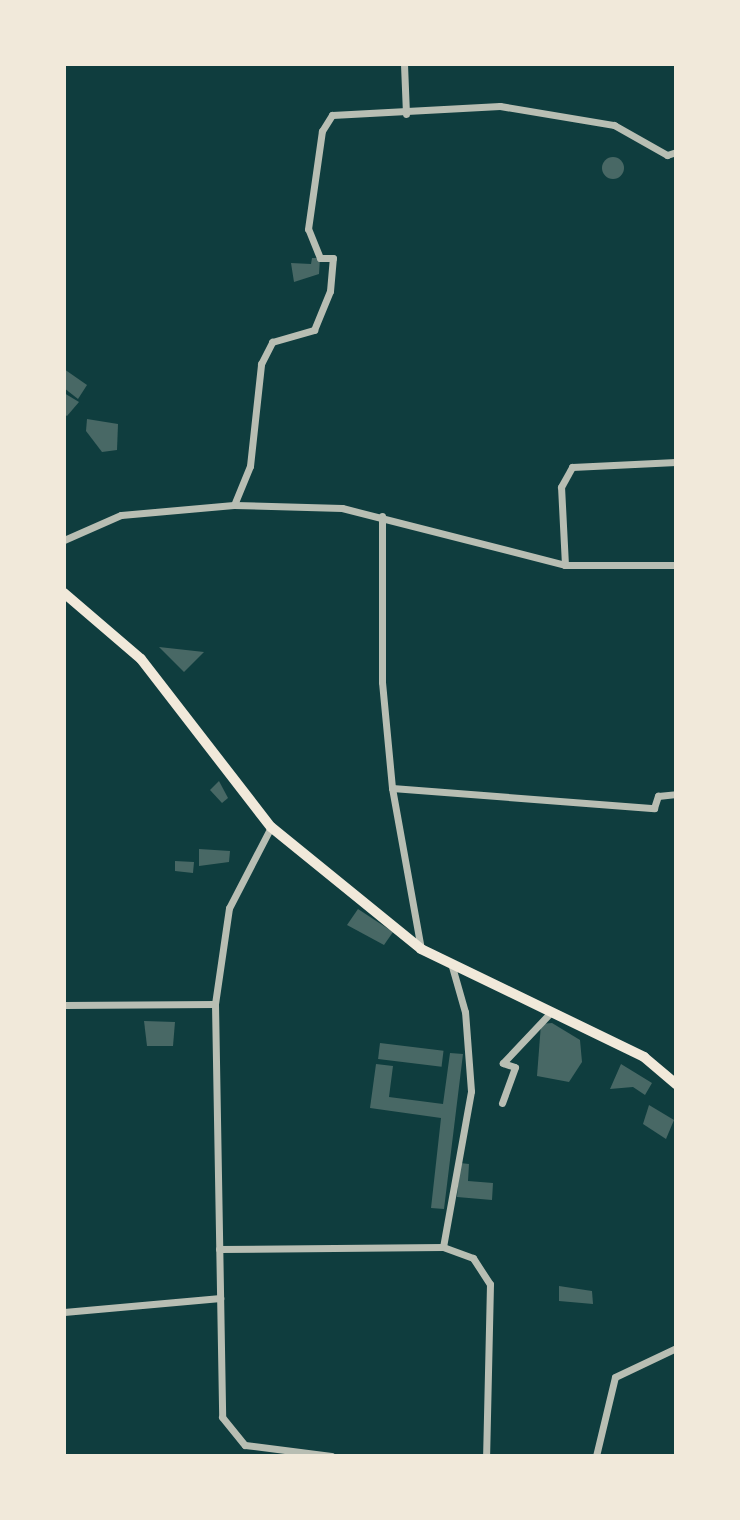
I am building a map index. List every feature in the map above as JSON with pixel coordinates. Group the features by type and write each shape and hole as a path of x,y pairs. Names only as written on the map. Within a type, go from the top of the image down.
{"main road":[{"path":"64,593 141,659 271,827 421,949 644,1057 676,1084"}],"street":[{"path":"404,64 406,114"},
{"path":"234,505 250,466 261,364 272,342 314,330 330,291 333,258 320,258 308,229 322,131 332,115 406,114 500,106 614,125 667,155 676,152"},
{"path":"565,565 561,487 572,467 676,462"},
{"path":"64,540 121,515 234,505 382,516 565,565 676,565"},
{"path":"382,516 382,682 392,788 421,949"},
{"path":"392,788 654,808 658,796 676,794"},
{"path":"246,1456 245,1445 222,1417 215,1004 229,908 271,827"},
{"path":"443,1247 471,1091 465,1012 451,963"},
{"path":"64,1005 215,1004"},
{"path":"502,1103 515,1067 503,1063 552,1011"},
{"path":"219,1249 443,1247 473,1258 490,1284 486,1456"},
{"path":"64,1312 220,1298"},
{"path":"596,1456 615,1377 676,1348"},
{"path":"245,1445 331,1456"}],"building":[{"path":"613,157 624,168 613,179 602,168"},
{"path":"312,258 320,258 319,274 294,282 291,263 311,264"},
{"path":"64,369 87,385 78,399 64,388"},
{"path":"64,393 79,402 67,416 64,414"},
{"path":"87,419 118,424 117,450 102,452 86,431"},
{"path":"159,647 204,652 184,672"},
{"path":"219,781 228,798 222,803 210,790"},
{"path":"199,849 230,851 229,862 199,866"},
{"path":"175,861 194,862 193,873 175,871"},
{"path":"358,909 393,932 384,945 347,925"},
{"path":"144,1021 175,1022 173,1046 147,1046"},
{"path":"552,1023 580,1040 582,1062 569,1082 537,1076 541,1024"},
{"path":"380,1043 444,1051 442,1067 378,1059"},
{"path":"450,1053 463,1054 444,1209 431,1208 441,1118 370,1108 376,1064 393,1066 389,1097 443,1104"},
{"path":"621,1064 652,1083 645,1095 633,1087 610,1089"},
{"path":"649,1105 674,1120 666,1139 643,1124"},
{"path":"460,1163 469,1164 468,1181 493,1183 492,1200 457,1197"},
{"path":"559,1286 592,1291 593,1304 559,1301"}]}
